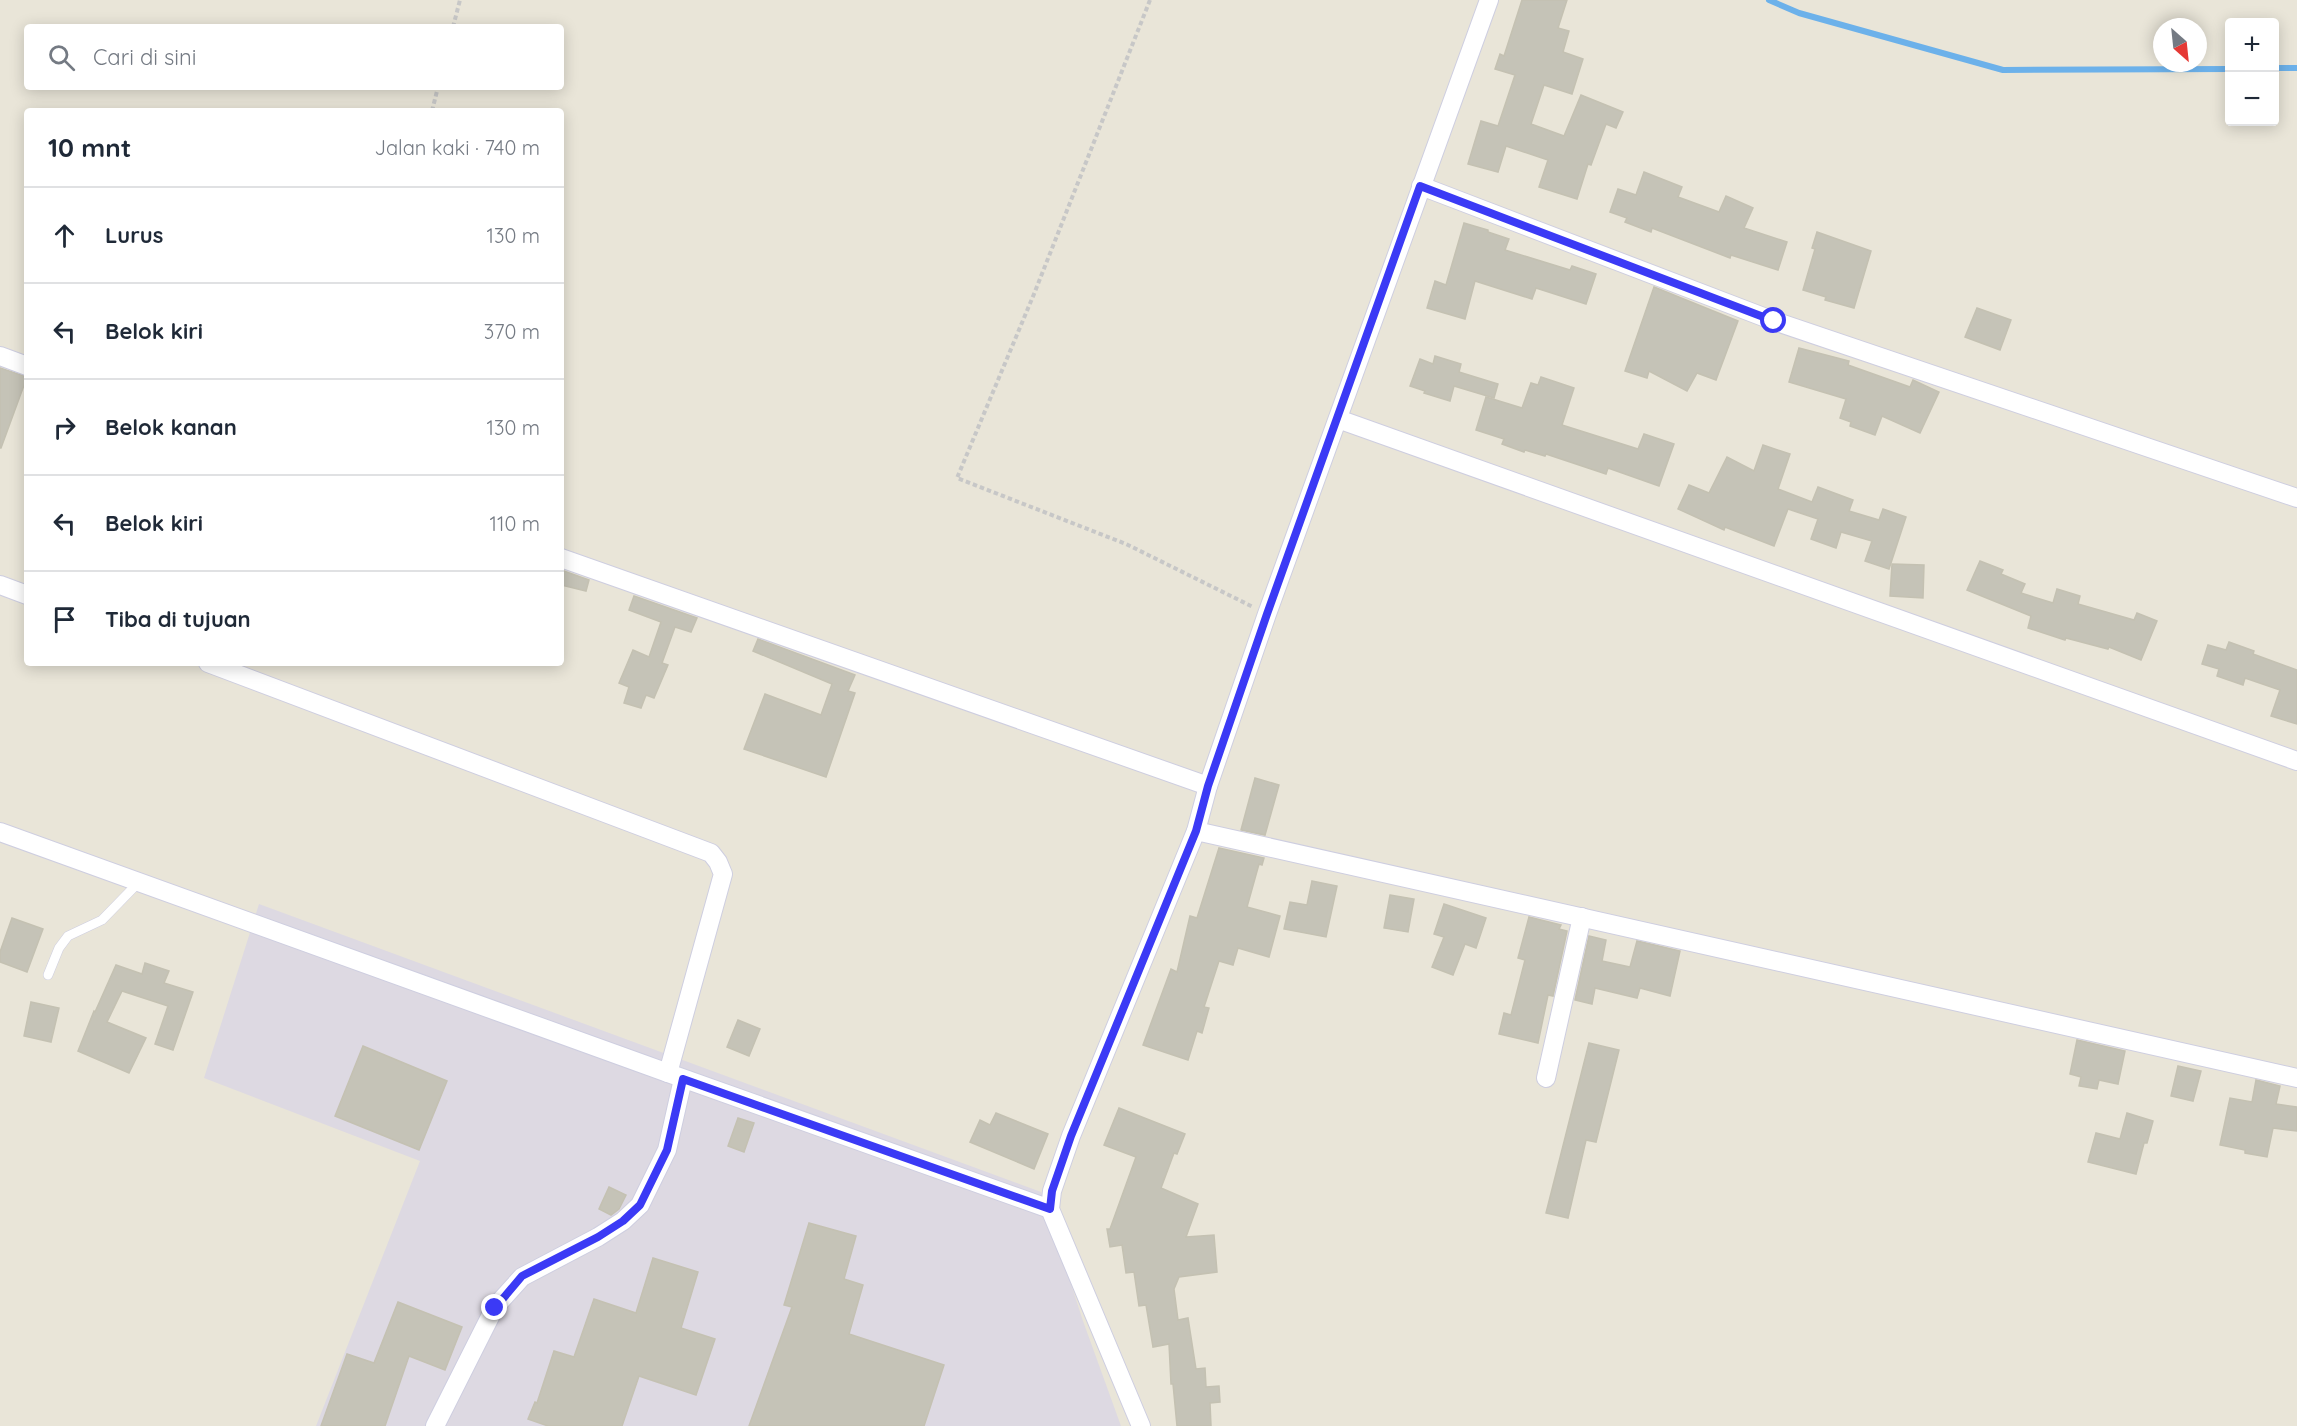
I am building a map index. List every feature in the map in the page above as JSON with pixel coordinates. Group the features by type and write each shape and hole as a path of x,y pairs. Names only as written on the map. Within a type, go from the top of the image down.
{"street":[{"path":"1141,1426 1068,1247 1050,1209 1052,1191 1071,1136 1196,831 1208,786 1267,614 1489,0"},
{"path":"1420,186 1774,321 2297,498"},
{"path":"0,356 24,365"},
{"path":"1338,419 2297,761"},
{"path":"564,559 1208,786"},
{"path":"0,585 24,594"},
{"path":"216,666 711,853 723,874 675,1076 667,1150 640,1205 623,1221 598,1237 522,1276 495,1308 435,1426"},
{"path":"1196,831 2297,1078"},
{"path":"0,832 1050,1209"},
{"path":"1546,1078 1582,917"}],"lane":[{"path":"48,975 59,948 68,936 102,920 139,882"}],"path":[{"path":"454,24 460,0"},
{"path":"1150,0 1034,294 957,478 1126,544 1267,614"},
{"path":"433,108 437,90"}],"shaded area":[{"path":"259,904 1041,1192 1083,1321 1121,1426 316,1426 420,1161 204,1078"}],"building":[{"path":"1522,0 1567,0 1558,28 1569,31 1563,52 1583,59 1572,94 1544,85 1531,124 1564,136 1581,95 1623,112 1616,128 1606,124 1591,165 1588,164 1577,199 1539,187 1548,160 1506,146 1498,172 1468,164 1481,121 1498,126 1515,75 1495,69 1500,54 1504,56"},
{"path":"1644,172 1682,187 1678,197 1719,212 1726,196 1753,208 1744,228 1787,242 1778,270 1731,255 1730,258 1652,228 1651,232 1625,222 1627,218 1610,212 1618,189 1636,195"},
{"path":"1464,223 1509,239 1505,250 1570,270 1572,266 1596,274 1586,304 1536,288 1532,299 1475,281 1465,319 1427,308 1435,281 1446,285"},
{"path":"1817,232 1871,251 1854,308 1825,300 1826,297 1803,290 1815,249 1812,248"},
{"path":"1654,287 1738,321 1716,380 1697,373 1687,391 1649,371 1647,378 1625,371"},
{"path":"1977,308 2011,320 2000,350 1965,337"},
{"path":"1799,348 1849,361 1848,365 1910,387 1913,380 1939,392 1920,433 1882,416 1875,435 1850,426 1851,422 1840,418 1846,399 1789,382"},
{"path":"1435,356 1461,364 1459,372 1498,384 1494,398 1454,386 1450,401 1410,386 1420,359 1433,364"},
{"path":"0,368 24,376 24,385 0,448"},
{"path":"1541,377 1574,388 1562,425 1638,449 1644,434 1674,444 1659,486 1608,468 1606,474 1546,454 1545,456 1525,450 1524,452 1502,444 1504,439 1476,430 1486,397 1522,408 1531,383 1538,385"},
{"path":"1763,445 1790,454 1778,489 1812,502 1818,487 1853,500 1849,511 1879,520 1883,509 1906,517 1889,569 1865,561 1872,541 1841,532 1836,548 1811,539 1818,519 1788,509 1774,546 1725,527 1724,530 1678,509 1689,485 1709,493 1727,457 1754,471"},
{"path":"1980,561 2003,570 2001,574 2025,584 2021,593 2053,603 2057,589 2080,596 2078,604 2134,620 2137,613 2157,621 2141,660 2109,647 2108,649 2066,638 2065,640 2028,628 2031,616 1967,590"},
{"path":"1892,564 1924,565 1923,598 1890,596"},
{"path":"564,571 589,580 586,591 564,586"},
{"path":"634,596 697,618 691,632 675,627 662,663 668,665 654,698 646,695 641,708 624,703 629,687 619,683 633,650 649,657 661,622 629,610"},
{"path":"758,639 855,675 848,691 855,693 826,777 744,749 765,694 821,715 832,684 753,651"},
{"path":"2229,642 2254,651 2253,654 2297,670 2297,724 2271,716 2280,690 2245,678 2243,685 2217,676 2219,669 2202,664 2208,645 2226,650"},
{"path":"1255,778 1279,785 1265,835 1241,830"},
{"path":"1219,848 1264,858 1262,865 1259,864 1247,907 1280,916 1269,957 1238,948 1233,965 1219,961 1204,1007 1209,1008 1202,1033 1197,1031 1188,1060 1143,1045 1171,969 1177,972 1190,916 1197,918"},
{"path":"1312,881 1337,886 1326,937 1284,929 1290,902 1307,905"},
{"path":"1390,895 1414,899 1408,932 1384,928"},
{"path":"1444,904 1486,918 1476,948 1465,944 1453,975 1432,967 1444,937 1434,934"},
{"path":"1529,917 1561,925 1559,929 1567,931 1553,996 1548,995 1538,1043 1499,1034 1504,1013 1511,1015 1525,960 1518,958"},
{"path":"12,918 43,929 27,972 0,962 0,952"},
{"path":"1589,936 1606,940 1602,961 1630,967 1637,941 1680,951 1670,996 1640,988 1637,998 1595,988 1592,1004 1575,1000"},
{"path":"145,963 169,971 164,983 193,992 173,1050 155,1044 168,1006 122,991 107,1022 146,1038 129,1073 78,1051 116,965 142,974"},
{"path":"31,1002 59,1008 51,1042 24,1036"},
{"path":"738,1020 760,1029 749,1056 727,1047"},
{"path":"2077,1040 2125,1051 2118,1084 2099,1080 2097,1089 2079,1086 2081,1077 2070,1074"},
{"path":"1589,1043 1619,1050 1596,1142 1586,1140 1568,1218 1546,1213"},
{"path":"363,1046 447,1081 419,1150 335,1116"},
{"path":"2178,1066 2201,1071 2193,1101 2171,1096"},
{"path":"2256,1080 2280,1086 2276,1104 2297,1107 2297,1131 2273,1128 2267,1157 2220,1145 2230,1098 2252,1102"},
{"path":"1119,1108 1185,1134 1177,1154 1174,1153 1161,1188 1198,1204 1186,1237 1214,1235 1217,1272 1179,1277 1174,1289 1178,1320 1188,1318 1196,1369 1205,1368 1206,1387 1219,1386 1220,1402 1210,1403 1211,1426 1177,1426 1173,1384 1171,1384 1169,1344 1153,1347 1146,1305 1139,1306 1134,1272 1126,1273 1122,1245 1110,1247 1107,1229 1110,1229 1136,1157 1104,1145"},
{"path":"996,1113 1048,1134 1034,1169 970,1142 980,1120 990,1125"},
{"path":"2127,1113 2153,1121 2147,1143 2144,1143 2136,1174 2088,1162 2096,1133 2120,1139"},
{"path":"738,1118 754,1123 744,1152 728,1146"},
{"path":"609,1187 626,1195 619,1209 611,1215 599,1209"},
{"path":"809,1223 856,1236 844,1279 863,1285 849,1334 944,1365 924,1426 749,1426 792,1307 784,1305"},
{"path":"653,1258 698,1272 681,1328 715,1339 696,1395 639,1376 622,1426 548,1426 528,1419 535,1402 537,1403 554,1351 574,1357 594,1299 636,1313"},
{"path":"398,1302 462,1327 445,1370 409,1356 385,1426 321,1426 347,1354 374,1363"}],"waterway":[{"path":"1769,0 1799,13 2003,70 2225,69"},
{"path":"2279,68 2297,68"}],"route":[{"path":"495,1308 522,1276 598,1237 623,1221 640,1205 667,1150 683,1079 1050,1209 1052,1191 1071,1136 1196,831 1208,786 1267,614 1420,186 1774,321"}]}
